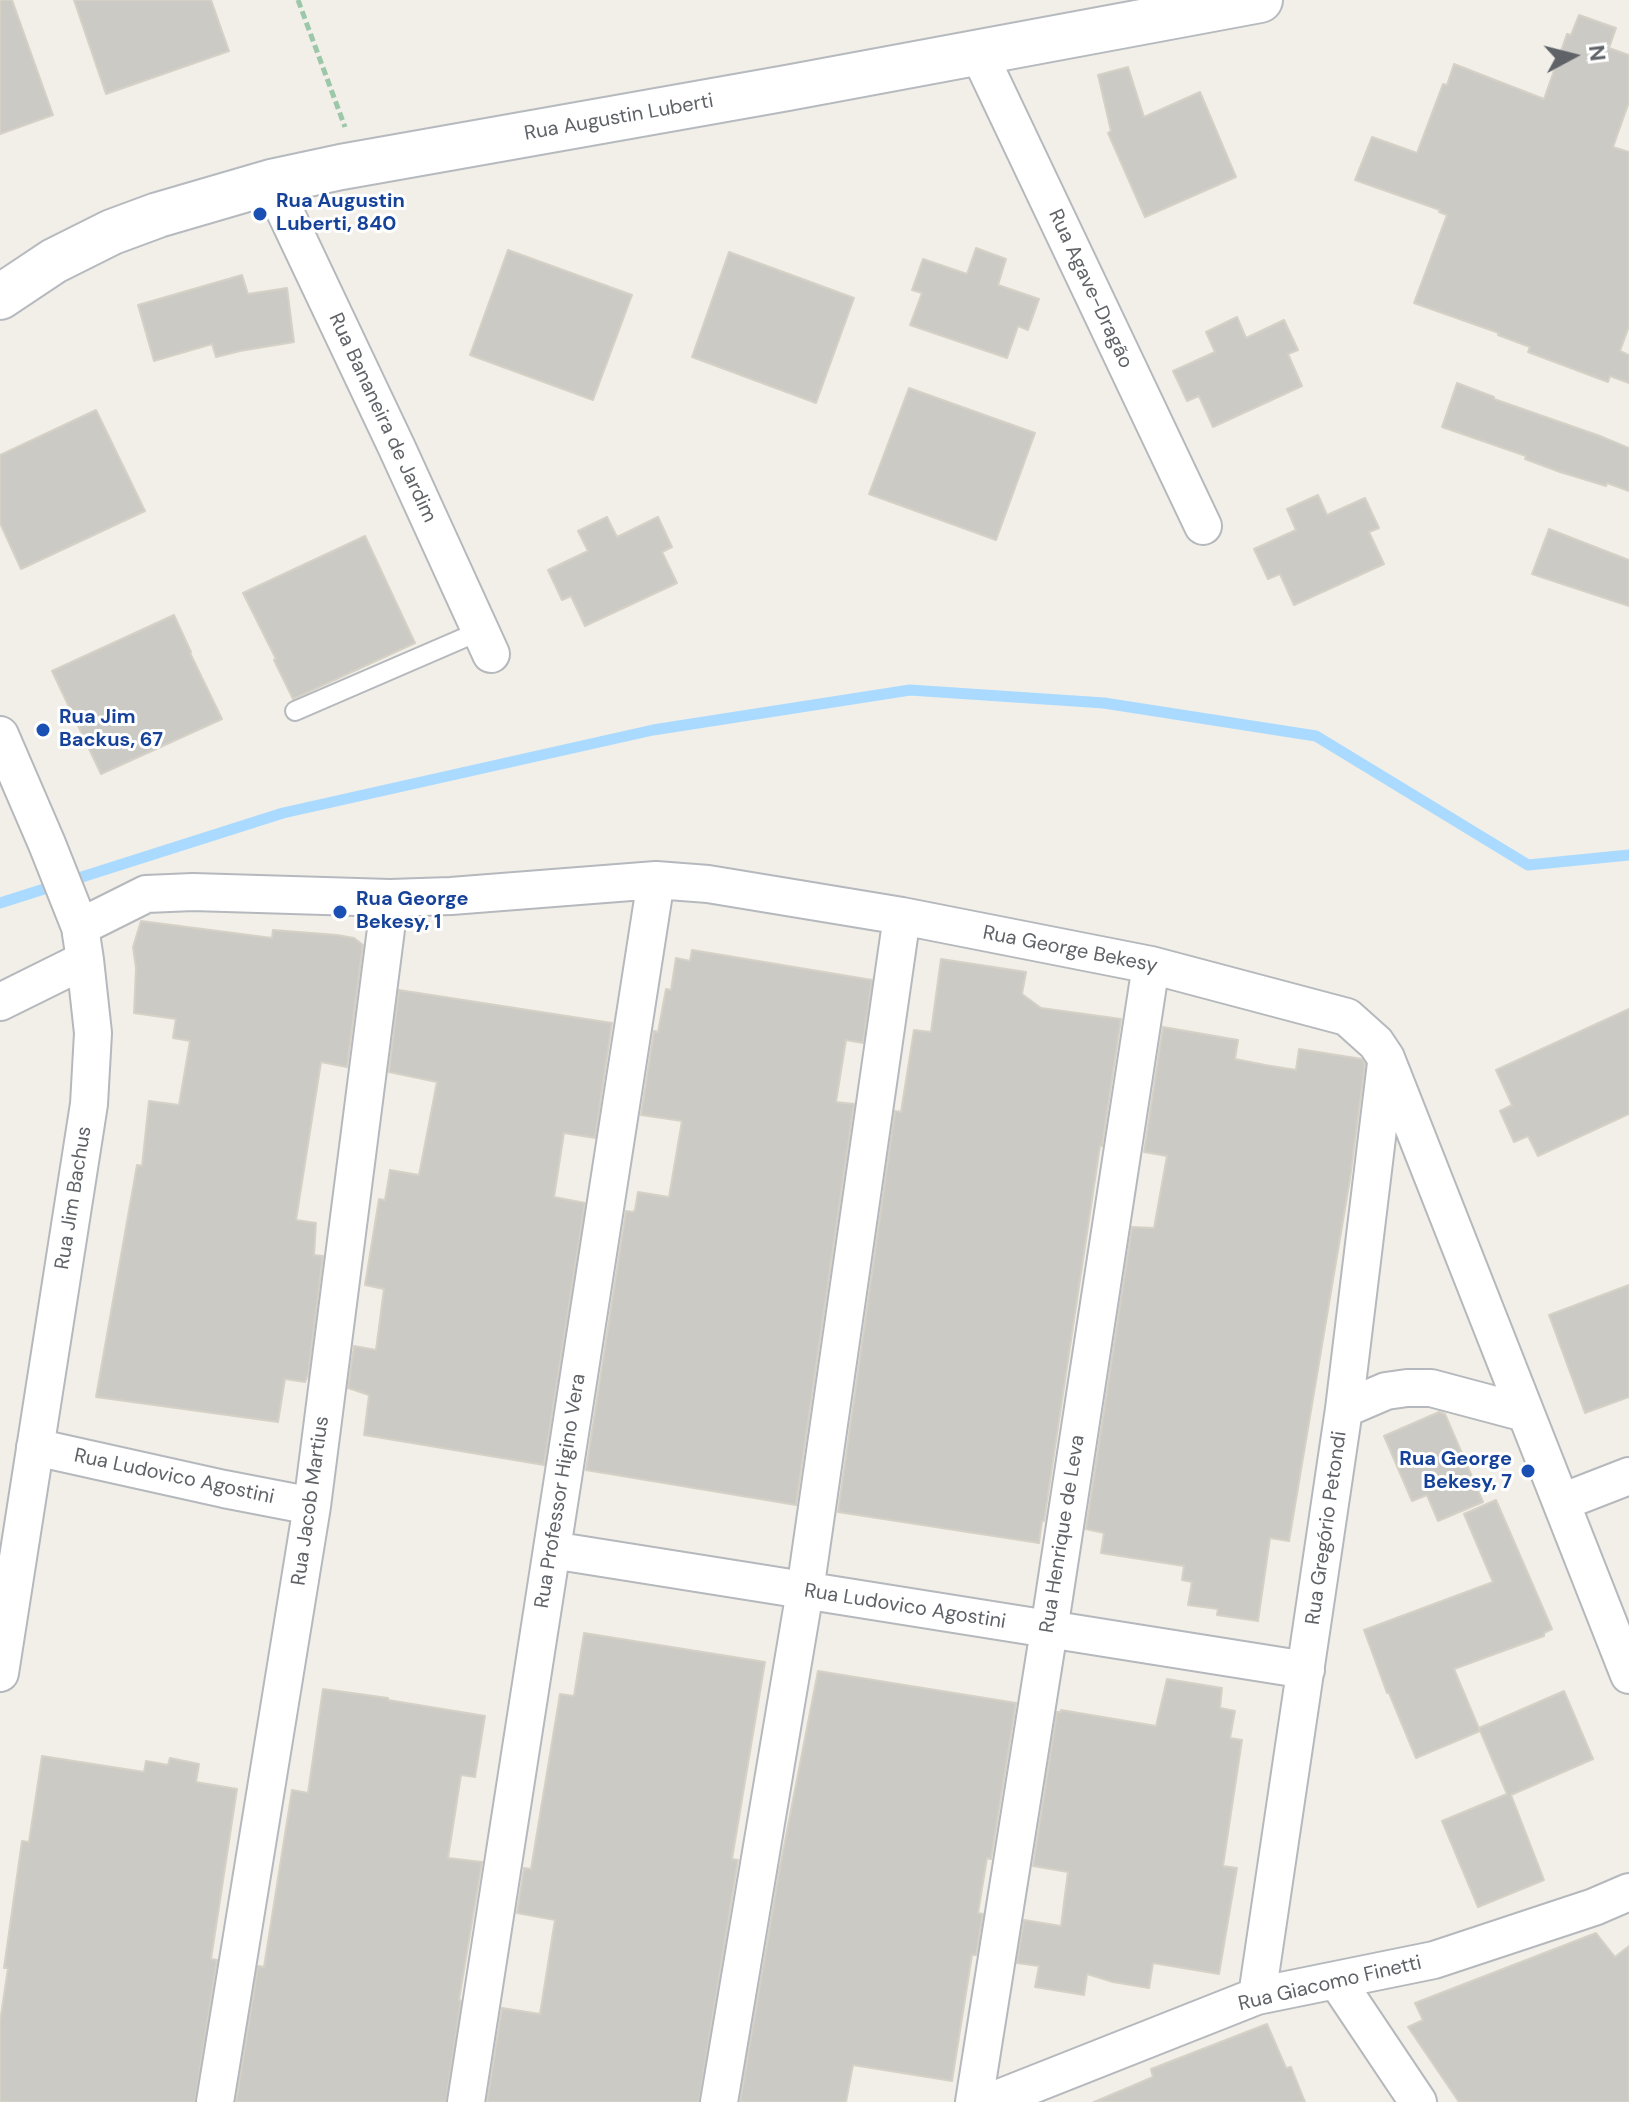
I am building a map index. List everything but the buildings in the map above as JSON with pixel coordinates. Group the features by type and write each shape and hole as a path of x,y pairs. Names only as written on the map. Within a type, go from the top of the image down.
{"street":[{"name":"Rua Augustin Luberti","path":"0,297 54,261 112,232 158,215 271,182 1260,0"},
{"name":"Rua Agave-Dragão","path":"978,52 1203,526"},
{"name":"Rua Bananeira de Jardim","path":"271,182 485,642"},
{"name":"Rua Jim Bachus","path":"0,735 47,844 77,928 93,1033 89,1104 0,1673"},
{"name":"Rua George Bekesy","path":"0,1002 77,928 146,894 193,892 390,898 656,880 708,884 902,916 1151,965 1347,1017 1376,1043 1386,1058 1629,1675"},
{"name":"Rua Professor Higino Vera","path":"466,2102 656,880"},
{"name":"Rua Jacob Martius","path":"215,2102 312,1506 390,898"},
{"path":"719,2102 805,1591 902,916"},
{"name":"Rua Henrique de Leva","path":"974,2102 1151,965"},
{"name":"Rua Gregório Petondi","path":"1257,1996 1344,1409 1386,1058"},
{"path":"1344,1409 1386,1391 1431,1388 1525,1413"},
{"name":"Rua Ludovico Agostini","path":"35,1447 312,1506"},
{"path":"1562,1502 1629,1476"},
{"name":"Rua Ludovico Agostini","path":"552,1550 1306,1670"},
{"name":"Rua Giacomo Finetti","path":"989,2102 1257,1996 1434,1960 1594,1907 1629,1892"},
{"path":"1337,1981 1418,2102"}],"lane":[{"path":"295,711 485,642"}],"path":[{"path":"298,0 359,164"}],"waterway":[{"path":"0,903 283,813 653,730 910,690 1104,703 1316,736 1528,865 1629,855"}],"place":[{"name":"Rua Augustin Luberti, 840","path":"260,214"},
{"name":"Rua Jim Backus, 67","path":"43,730"},
{"name":"Rua George Bekesy, 1","path":"340,912"},
{"name":"Rua George Bekesy, 7","path":"1528,1471"}]}
